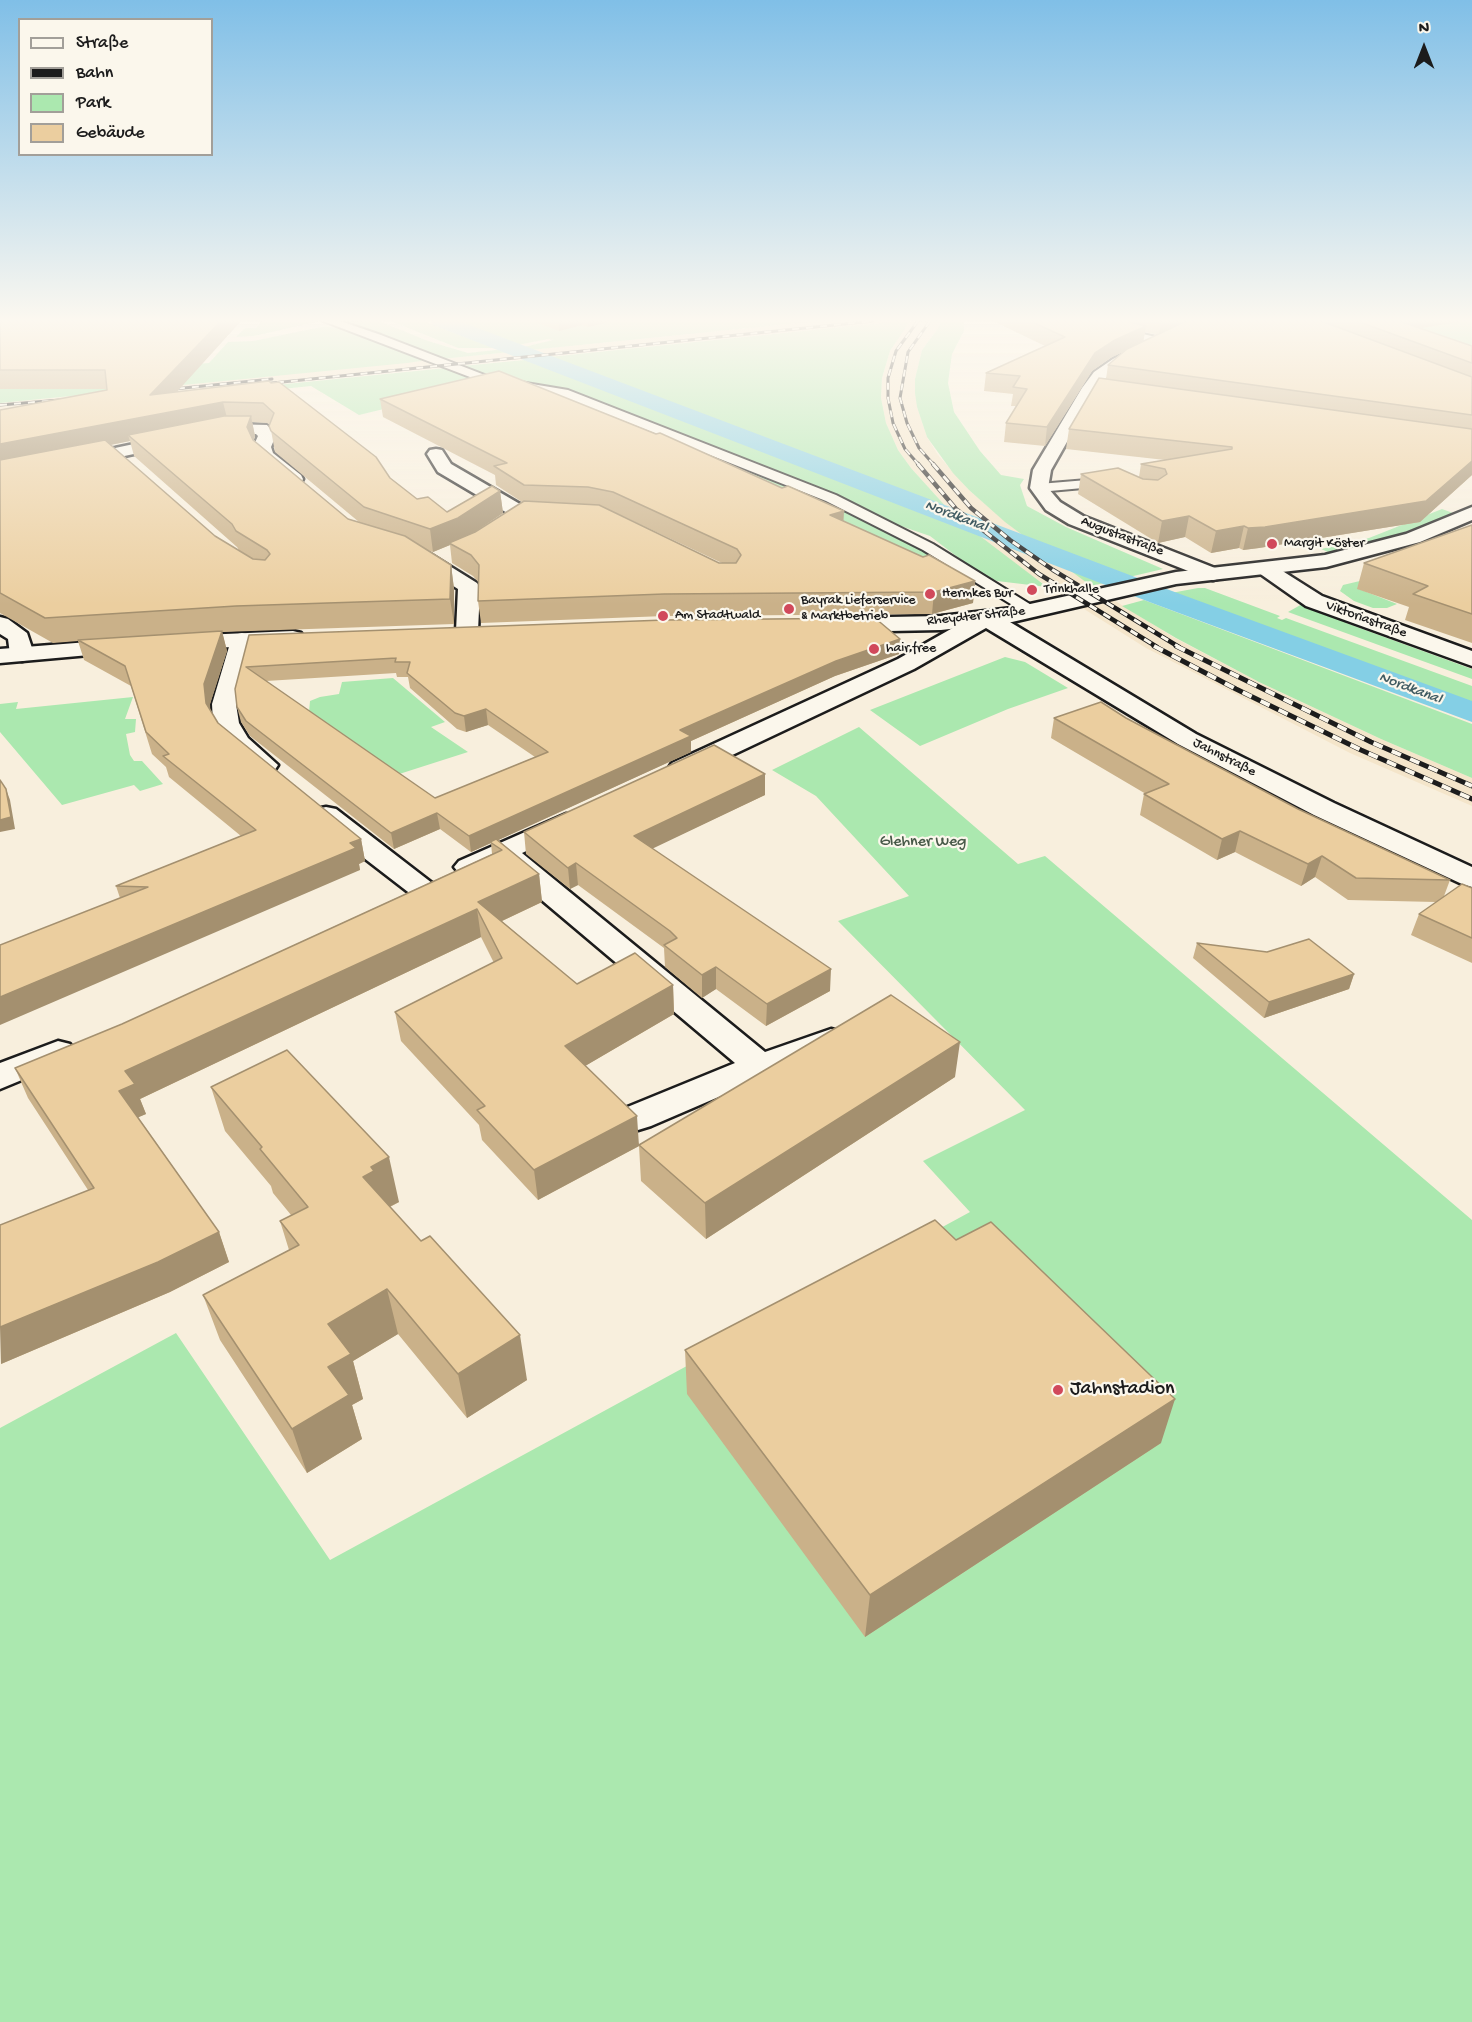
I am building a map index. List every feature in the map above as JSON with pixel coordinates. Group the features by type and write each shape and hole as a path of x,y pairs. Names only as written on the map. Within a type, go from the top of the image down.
{"street":[{"path":"1039,488 1042,470 1074,415"},
{"path":"132,468 108,454 228,429 261,429 267,435 262,447 265,455 312,494"},
{"path":"436,454 444,468 521,513 570,514"},
{"name":"Augustastraße","path":"1039,488 1053,506 1077,520 1213,573"},
{"path":"504,526 521,513"},
{"name":"Rheydter Straße","path":"815,624 929,623 1033,611 1165,581 1213,573 1266,569 1353,555 1438,529 1472,513"},
{"path":"393,545 416,553 432,562 469,588 466,632"},
{"path":"432,562 454,554"},
{"name":"Viktoriastraße","path":"1266,569 1294,589 1321,604 1472,659"},
{"path":"660,779 906,664 987,618"},
{"name":"Jahnstraße","path":"987,618 1187,740 1324,809 1472,878"},
{"path":"0,624 15,633 21,641 11,655"},
{"path":"444,632 490,631"},
{"path":"11,655 156,644 318,637"},
{"path":"242,640 224,704 226,723 238,744 282,779"},
{"path":"308,800 422,889"},
{"path":"390,904 584,814"},
{"path":"503,852 760,1066"},
{"path":"638,1116 760,1066 841,1037"},
{"path":"0,1077 86,1040"}],"lane":[{"path":"621,415 831,498 872,517 928,547 1033,611"},
{"path":"1039,488 1109,482 1124,485"}],"shaded area":[{"path":"884,415 920,415 927,437 938,455 969,490 1006,522 1091,586 1175,638 1259,682 1381,739 1472,778 1472,806 1350,753 1146,648 1030,575 987,543 949,510 911,468 898,450"}],"green space":[{"path":"621,415 671,415 972,530 1047,587 997,581 977,572 930,536 895,524 839,496 644,422"},
{"path":"702,415 884,415 898,450 949,510"},
{"path":"920,415 956,415 980,451 1001,475 1024,479 1020,485 1027,506 1066,527 1163,569 1091,586 1005,522 969,490 953,473 927,437"},
{"path":"618,417 828,500 931,553 955,570 846,531"},
{"path":"1442,509 1453,513 1426,525 1377,541 1328,552 1321,549 1369,538"},
{"path":"1364,580 1359,589 1397,604 1387,608 1373,608 1354,601 1340,591 1343,585"},
{"path":"1205,588 1280,616 1277,618 1282,620 1286,618 1472,686 1472,702 1171,593"},
{"path":"1144,600 1472,724 1472,778 1381,739 1259,682 1122,606"},
{"path":"1304,603 1349,620 1346,623 1472,669 1472,679 1288,612"},
{"path":"1005,657 1025,662 1068,688 1008,709 920,746 870,710"},
{"path":"393,678 445,722 431,727 468,752 393,776 309,712 310,701 339,694 342,682"},
{"path":"133,697 125,719 136,719 135,732 126,734 130,755 134,761 142,761 163,784 140,791 134,785 62,805 0,732 0,704 18,702 16,709"},
{"name":"Jahnstadion","path":"859,727 1018,864 1045,856 1472,1220 1472,2022 0,2022 0,1428 176,1333 330,1560 970,1212 923,1161 1025,1110 838,921 909,896 816,796 772,770"}],"building":[{"path":"0,415 152,415 0,444"},
{"path":"273,415 322,415 376,457 390,478 417,499 428,497 447,512 492,486 500,491 458,518 430,529 364,507 271,431 269,426"},
{"path":"412,415 610,415 656,434 660,433 782,488 788,486 844,511 830,515 923,557 929,555 975,581 934,592 664,594 478,601 479,565 471,555 449,543 475,532 524,501 599,505 719,563 736,563 741,555 737,549 613,492 588,487 524,485 494,466 507,463"},
{"path":"1011,415 1055,415 1047,427 1006,423"},
{"path":"1077,415 1372,415 1472,429 1472,461 1426,501 1265,527 1248,528 1244,526 1216,531 1189,516 1162,521 1081,474 1118,468 1143,479 1158,480 1167,474 1165,469 1141,464 1232,449 1232,447 1069,429"},
{"path":"224,416 251,416 247,427 253,440 348,519 405,536 451,565 450,599 236,606 45,618 0,593 0,460 105,440 215,536 253,559 265,560 270,554 267,550 236,531 232,524 128,435"},
{"path":"1472,525 1472,614 1413,594 1428,586 1364,563"},
{"path":"875,618 900,639 836,661 680,730 691,736 469,836 437,813 391,833 246,721 237,707 235,689 249,635 665,620","holes":["396,658 395,662 410,662 407,673 455,713 464,716 486,709 548,752 435,798 246,667"]},
{"path":"222,631 204,684 206,703 218,723 361,839 350,843 356,848 0,997 0,945 148,887 116,886 256,830 163,756 169,754 146,732 125,666 78,640"},
{"path":"1101,702 1126,718 1298,809 1450,880 1356,878 1322,856 1308,864 1240,831 1222,839 1144,794 1169,784 1054,718"},
{"path":"714,745 765,774 634,836 831,969 767,1004 716,967 702,975 664,945 677,938 670,931 576,863 568,868 524,832"},
{"path":"0,780 6,789 11,817 0,820"},
{"path":"496,839 539,874 478,902 577,984 635,953 673,985 565,1046 637,1116 534,1170 477,1110 485,1106 395,1012 502,958 477,909 125,1071 135,1084 119,1091 219,1232 158,1262 0,1327 0,1225 94,1188 15,1068 122,1024 502,850 490,842"},
{"path":"1462,884 1472,888 1472,938 1419,914"},
{"path":"1309,939 1354,974 1269,1002 1197,943 1267,952"},
{"path":"891,995 960,1042 705,1203 639,1145"},
{"path":"287,1050 389,1157 371,1167 374,1171 363,1177 421,1241 430,1236 520,1335 458,1374 387,1289 328,1324 351,1354 328,1367 349,1395 292,1429 203,1295 299,1245 280,1221 308,1207 260,1149 262,1147 211,1087"},
{"path":"935,1220 956,1240 991,1222 1175,1399 870,1595 685,1350"}],"waterway":[{"name":"Nordkanal","path":"687,415 1162,597 1472,712"}],"railway":[{"path":"891,415 905,449 919,465"},
{"path":"905,415 919,448 934,465"},
{"path":"918,464 956,509 1039,574 1157,647"},
{"path":"933,464 971,508 1010,540 1053,570 1179,647"},
{"path":"1154,646 1361,750 1472,799"},
{"path":"1176,646 1371,742 1472,786"}],"place":[{"name":"Margit Köster","path":"1272,544"},
{"name":"Trinkhalle","path":"1032,590"},
{"name":"Hermkes Bur","path":"930,594"},
{"name":"Bayrak Lieferservice & Marktbetrieb","path":"789,609"},
{"name":"Am Stadtwald","path":"663,616"},
{"name":"hair free","path":"874,649"},
{"name":"Jahnstadion","path":"1058,1390"}],"park label":[{"name":"Glehner Weg","path":"923,843"}]}
